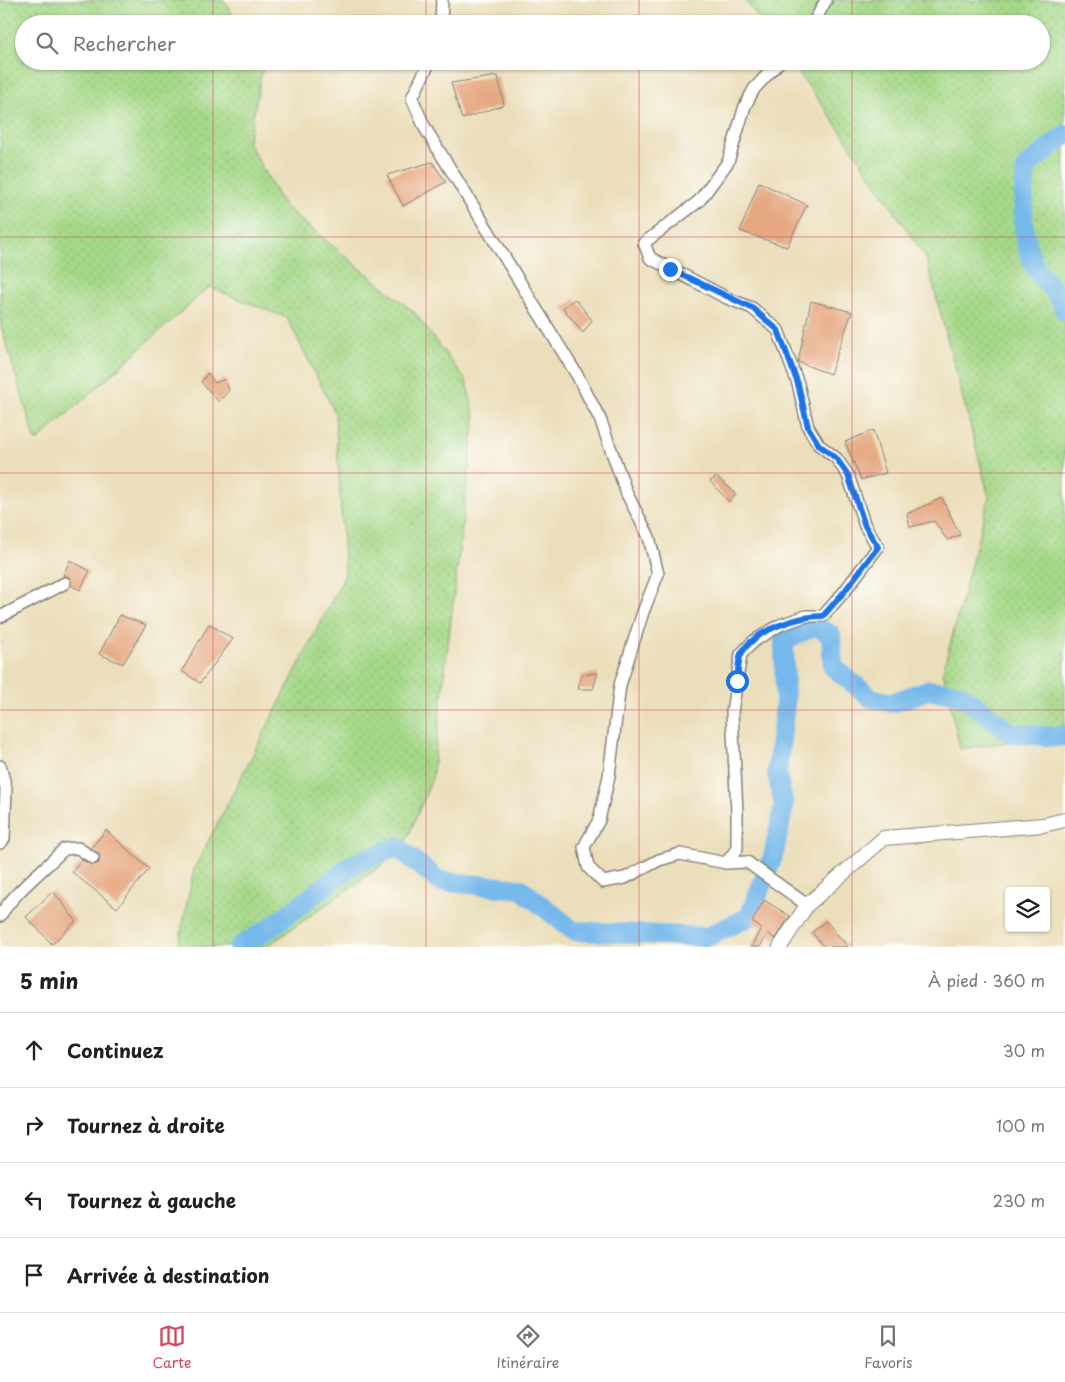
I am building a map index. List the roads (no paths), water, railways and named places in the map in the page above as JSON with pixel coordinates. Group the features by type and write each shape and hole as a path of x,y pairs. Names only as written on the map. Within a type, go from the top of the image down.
{"street":[{"path":"441,15 442,0"},
{"path":"818,15 826,0"},
{"path":"426,70 412,98 425,128 576,375 600,419 628,494 649,537 658,574 643,612 620,685 609,776 599,820 584,847 588,867 603,882 625,878 659,860 680,854 726,862 747,862 807,905"},
{"path":"726,862 737,849 732,712 741,654 754,641 780,625 806,616 823,616 878,547 865,526 848,475 836,458 819,445 808,427 798,384 778,330 752,308 727,298 650,258 644,243 700,200 728,162 745,106 754,90 772,70"},
{"path":"0,617 64,583"},
{"path":"0,766 6,788 4,839 0,843"},
{"path":"780,947 807,905 884,838 1043,825 1065,820"},
{"path":"0,916 20,890 40,874 64,849 78,848 93,858"}],"waterway":[{"path":"1065,135 1026,167 1023,205 1024,230 1030,255 1035,267 1054,291 1065,311"},
{"path":"239,947 270,928 354,864 397,847 439,881 521,889 574,931 707,937 749,917 773,857 784,806 777,773 785,705 784,641 815,625 831,635 833,667 871,698 892,703 928,690 960,694 1011,733 1054,737 1065,736"}]}
